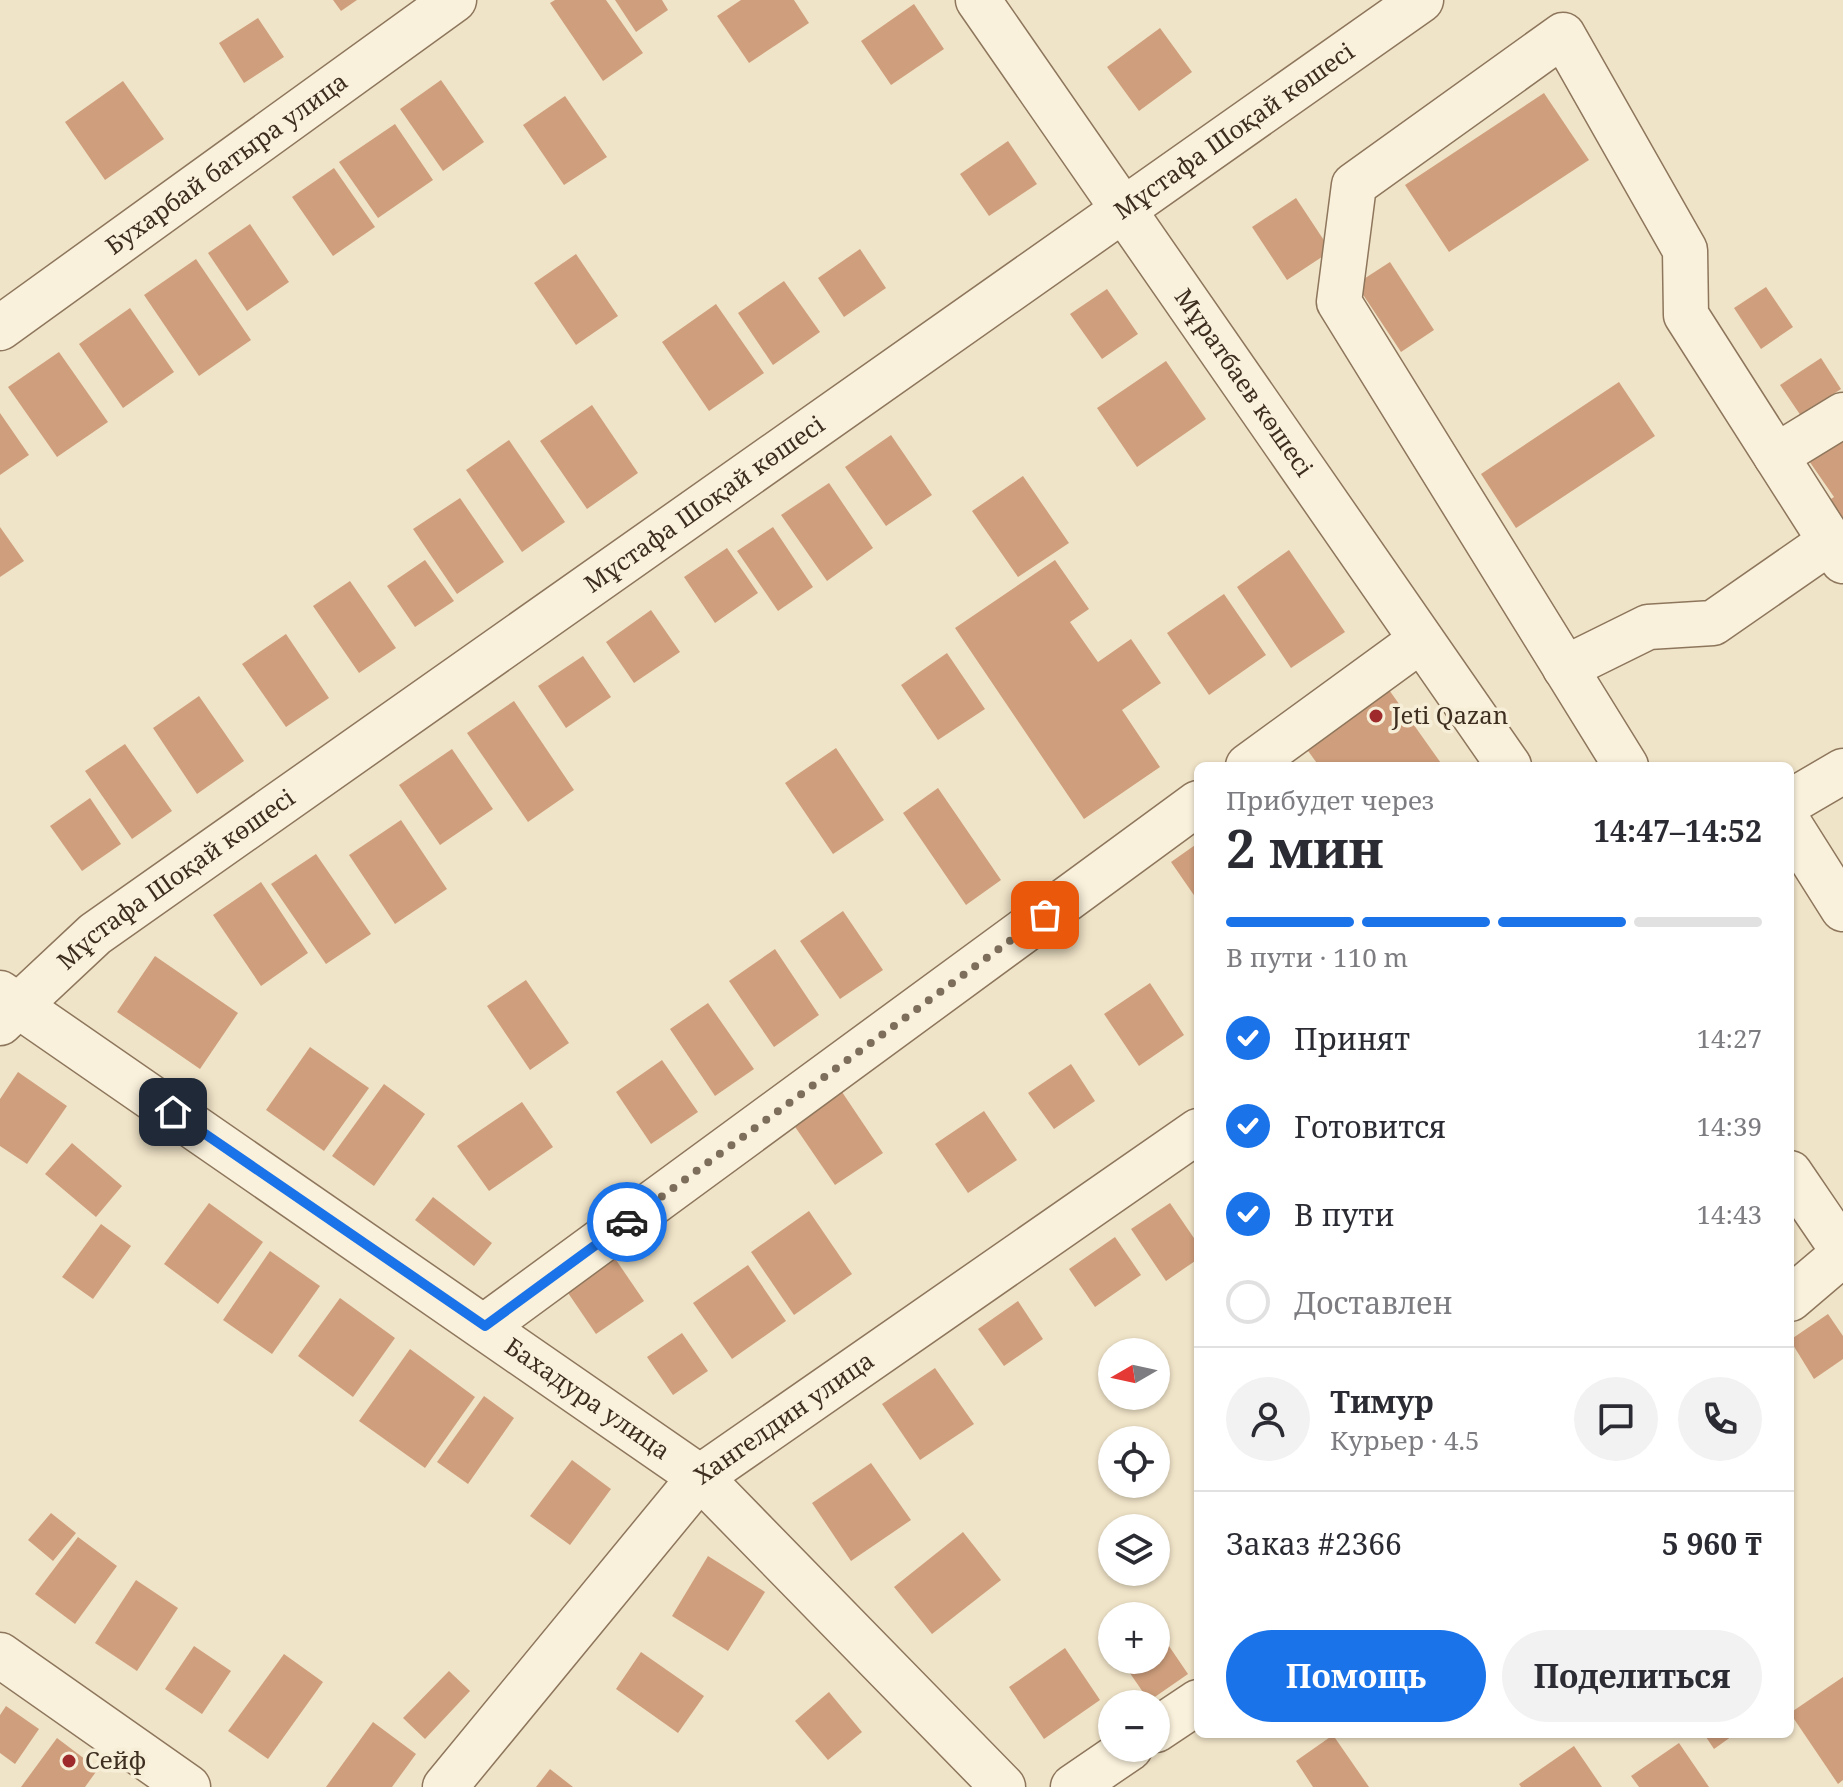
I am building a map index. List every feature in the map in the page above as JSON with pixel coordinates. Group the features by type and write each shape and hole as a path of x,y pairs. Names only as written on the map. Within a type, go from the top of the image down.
{"street":[{"name":"Бухарбай батыра улица","path":"0,328 454,0"},
{"name":"Мұратбаев көшесі","path":"978,0 1506,762"},
{"name":"Мұстафа Шоқай көшесі","path":"5,1007 95,934 1421,0"},
{"path":"1565,668 1648,627 1713,623 1837,551 1686,315 1685,250 1563,35 1354,185 1339,302 1565,668 1624,762"},
{"path":"1776,456 1843,415"},
{"path":"1253,762 1421,640"},
{"path":"1794,800 1843,771"},
{"path":"485,1326 1194,806"},
{"path":"1794,831 1843,909"},
{"name":"Бахадура улица","path":"5,1007 485,1326 700,1477 1003,1787"},
{"name":"Хангелдин улица","path":"445,1787 700,1477 1194,1134"},
{"path":"1794,1179 1843,1252 1794,1295"},
{"path":"0,1655 188,1787"},
{"path":"1170,1721 1194,1705"},
{"path":"1073,1787 1110,1762"}],"building":[{"path":"333,0 357,0 341,11"},
{"path":"555,0 606,0 643,53 603,81 550,3"},
{"path":"615,0 662,0 668,10 636,32"},
{"path":"741,0 794,0 809,23 749,63 717,16"},
{"path":"914,4 944,49 891,85 861,41"},
{"path":"258,18 284,57 244,83 219,43"},
{"path":"1160,28 1192,72 1139,111 1107,67"},
{"path":"441,80 484,142 443,171 400,109"},
{"path":"123,81 164,139 105,180 65,122"},
{"path":"1544,93 1589,160 1449,252 1405,185"},
{"path":"565,96 607,157 564,185 523,125"},
{"path":"395,124 433,180 378,218 339,162"},
{"path":"1008,141 1037,184 989,216 960,174"},
{"path":"334,168 375,227 333,256 292,197"},
{"path":"1296,198 1331,251 1287,280 1252,227"},
{"path":"250,224 289,282 247,311 208,253"},
{"path":"860,249 886,288 844,317 818,278"},
{"path":"576,254 618,316 576,345 534,283"},
{"path":"196,259 251,340 199,376 144,295"},
{"path":"1390,262 1434,330 1401,352 1356,284"},
{"path":"784,281 820,332 773,365 738,313"},
{"path":"1766,287 1793,327 1761,349 1734,308"},
{"path":"1107,289 1138,334 1102,359 1070,314"},
{"path":"716,304 764,373 709,411 662,342"},
{"path":"130,308 174,372 123,408 79,344"},
{"path":"59,352 108,422 57,457 8,387"},
{"path":"1821,358 1841,389 1801,416 1780,385"},
{"path":"1166,361 1206,419 1137,467 1097,408"},
{"path":"1619,382 1655,436 1516,528 1481,474"},
{"path":"592,405 638,473 587,509 540,441"},
{"path":"0,413 29,455 0,475"},
{"path":"891,435 932,495 886,526 845,467"},
{"path":"1843,435 1843,541 1820,506 1834,497 1807,458"},
{"path":"509,440 565,522 522,552 466,470"},
{"path":"1023,476 1069,543 1018,577 972,511"},
{"path":"829,483 873,548 827,581 781,515"},
{"path":"460,498 504,562 457,594 413,529"},
{"path":"0,527 24,561 0,577"},
{"path":"773,527 813,587 778,611 737,551"},
{"path":"727,548 758,593 715,623 684,577"},
{"path":"1289,550 1345,632 1291,668 1237,587"},
{"path":"425,560 454,601 415,627 387,586"},
{"path":"1055,560 1089,609 1070,622 1098,662 1131,639 1161,683 1122,710 1160,767 1084,819 955,628"},
{"path":"350,581 396,648 359,673 313,606"},
{"path":"1224,594 1266,655 1209,695 1167,633"},
{"path":"651,610 680,652 634,683 606,642"},
{"path":"286,634 329,698 286,727 242,664"},
{"path":"947,653 985,709 938,740 901,685"},
{"path":"583,656 611,697 566,728 538,686"},
{"name":"Jeti Qazan","path":"1387,687 1440,762 1316,762 1303,744"},
{"path":"199,696 244,761 197,794 153,728"},
{"path":"514,701 574,790 528,822 467,733"},
{"path":"125,744 172,811 132,839 85,771"},
{"path":"836,748 884,820 833,854 785,783"},
{"path":"452,749 493,809 440,845 399,785"},
{"path":"938,788 1001,880 966,905 903,813"},
{"path":"90,798 121,844 82,871 50,826"},
{"path":"401,820 447,889 395,924 349,855"},
{"path":"1194,846 1194,895 1171,862"},
{"path":"316,854 371,934 326,964 271,884"},
{"path":"261,882 308,953 261,986 213,915"},
{"path":"843,911 883,970 840,999 800,941"},
{"path":"775,949 819,1015 774,1047 729,981"},
{"path":"155,956 238,1013 200,1069 117,1012"},
{"path":"526,980 569,1043 530,1070 487,1006"},
{"path":"1150,983 1184,1035 1139,1066 1104,1014"},
{"path":"708,1003 754,1069 715,1096 670,1029"},
{"path":"310,1047 369,1088 324,1151 266,1110"},
{"path":"662,1060 698,1112 651,1144 616,1092"},
{"path":"1071,1064 1095,1101 1054,1129 1028,1093"},
{"path":"18,1072 67,1106 27,1164 0,1146 0,1099"},
{"path":"384,1084 425,1114 374,1186 332,1156"},
{"path":"838,1086 883,1153 835,1185 789,1118"},
{"path":"522,1102 553,1147 489,1191 457,1146"},
{"path":"984,1111 1017,1160 968,1193 935,1144"},
{"path":"72,1143 122,1186 96,1217 45,1174"},
{"path":"433,1197 492,1243 474,1266 415,1220"},
{"path":"209,1203 263,1242 218,1304 164,1264"},
{"path":"1170,1203 1194,1238 1194,1262 1166,1281 1131,1229"},
{"path":"809,1211 852,1274 794,1315 751,1252"},
{"path":"101,1224 131,1246 93,1299 62,1277"},
{"path":"1115,1237 1141,1275 1095,1307 1069,1269"},
{"path":"270,1251 320,1286 272,1354 223,1320"},
{"path":"612,1254 644,1301 596,1334 564,1287"},
{"path":"748,1265 786,1321 732,1359 693,1303"},
{"path":"340,1298 395,1338 353,1397 298,1356"},
{"path":"1018,1301 1043,1339 1004,1366 978,1329"},
{"path":"1828,1314 1843,1336 1843,1359 1814,1379 1794,1346 1794,1337"},
{"path":"682,1333 708,1371 673,1395 647,1357"},
{"path":"410,1349 475,1397 425,1468 359,1421"},
{"path":"935,1368 974,1424 920,1460 882,1404"},
{"path":"484,1396 514,1418 468,1484 437,1462"},
{"path":"572,1460 611,1489 570,1545 530,1516"},
{"path":"871,1463 911,1520 851,1561 812,1503"},
{"path":"51,1513 76,1533 53,1561 28,1540"},
{"path":"963,1532 1001,1580 932,1634 894,1587"},
{"path":"78,1537 117,1566 75,1624 35,1594"},
{"path":"708,1556 765,1592 728,1651 672,1616"},
{"path":"136,1580 178,1608 137,1671 95,1643"},
{"path":"194,1646 231,1671 202,1714 165,1689"},
{"path":"1065,1648 1098,1701 1044,1739 1009,1687"},
{"path":"1170,1648 1188,1674 1165,1690 1141,1690 1131,1674 1170,1674"},
{"path":"641,1652 704,1696 678,1733 616,1689"},
{"path":"284,1654 323,1682 268,1759 228,1731"},
{"path":"449,1671 470,1691 425,1739 403,1718"},
{"path":"1843,1677 1843,1780 1838,1784 1794,1719 1794,1710"},
{"path":"829,1692 862,1732 828,1760 795,1721"},
{"path":"6,1706 39,1729 15,1764 0,1753 0,1715"},
{"path":"373,1722 416,1754 392,1787 326,1787"},
{"path":"57,1738 98,1769 85,1787 21,1787"},
{"path":"1329,1738 1335,1738 1369,1787 1313,1787 1296,1761"},
{"path":"1707,1738 1729,1738 1714,1749"},
{"path":"1679,1743 1709,1787 1639,1787 1631,1776"},
{"path":"1574,1746 1602,1787 1521,1787 1519,1784"},
{"path":"550,1769 573,1787 536,1787"}],"way so far":[{"path":"627,1222 1045,915"}],"place":[{"name":"Jeti Qazan","path":"1376,716"},
{"name":"Сейф","path":"69,1761"}],"route":[{"path":"173,1112 485,1326 627,1222"}]}
